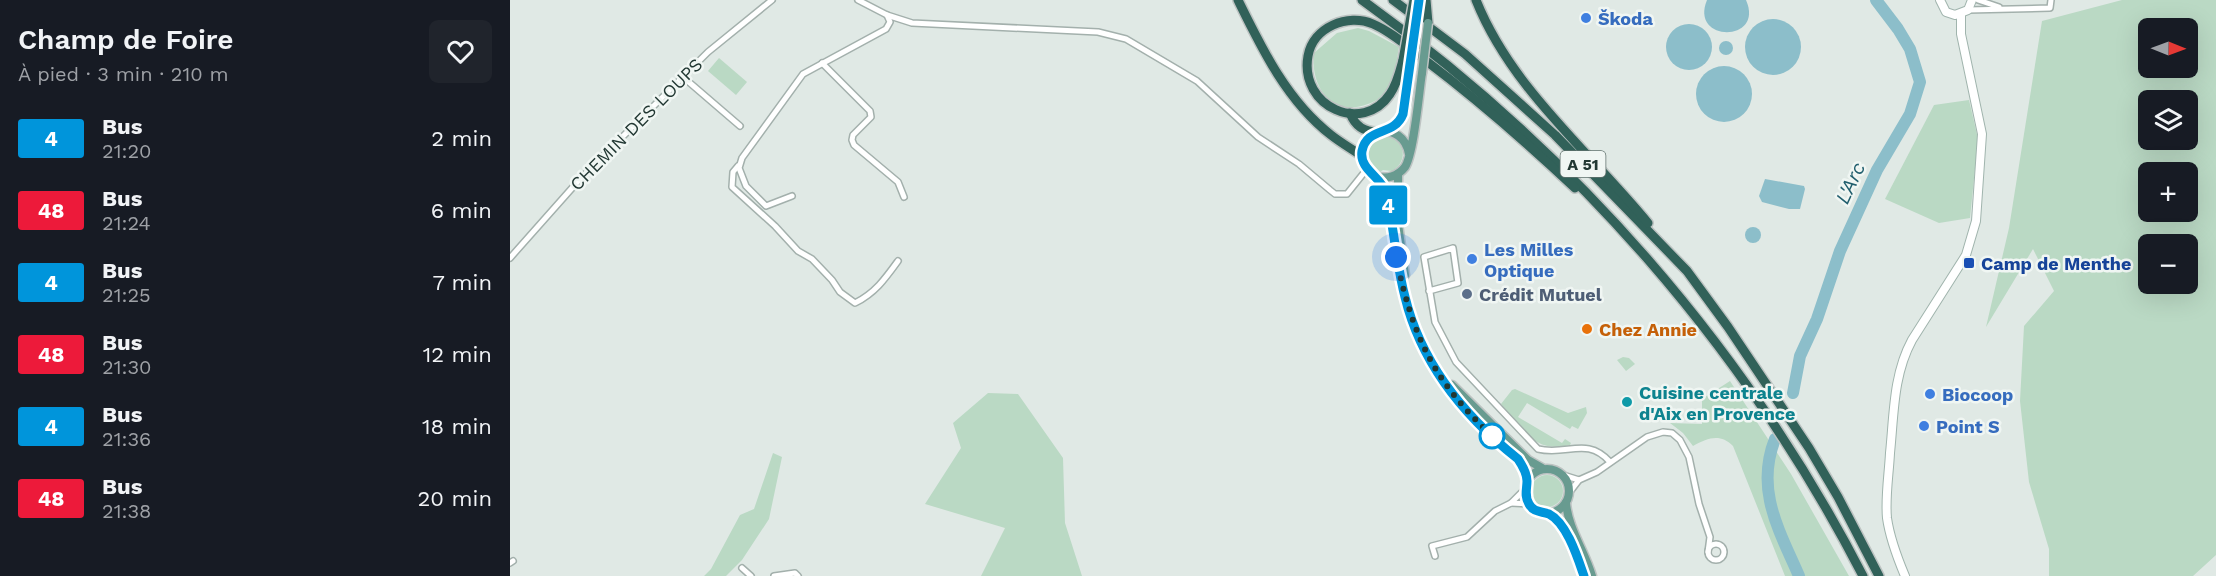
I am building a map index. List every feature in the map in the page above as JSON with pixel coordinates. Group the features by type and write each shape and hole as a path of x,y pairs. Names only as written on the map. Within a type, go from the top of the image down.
{"highway":[{"path":"1238,0 1269,61 1293,96 1330,135 1362,156"},
{"name":"A 51","path":"1362,0 1462,76 1520,126 1596,201 1648,258 1732,363 1773,421 1834,521 1863,576"},
{"name":"A 51","path":"1393,0 1470,58 1555,135 1687,271 1797,429 1838,497 1879,576"},
{"path":"1414,0 1406,62 1386,99 1369,110 1350,113 1336,110 1319,98 1310,85 1307,68 1310,50 1320,33 1335,24 1359,21 1373,24 1399,40 1486,109 1558,172 1648,258"},
{"path":"1476,0 1500,48 1515,71 1618,186 1687,271"},
{"path":"1426,1 1428,23"},
{"path":"1350,113 1360,128 1368,131 1382,131"}],"main road":[{"path":"1961,34 1964,12 1972,0"},
{"path":"1426,1 1406,62 1403,114 1399,123 1365,142 1362,156 1370,172 1385,189 1405,297 1419,338 1433,366 1464,409 1518,459 1524,468 1529,504 1537,511 1549,514 1564,529 1584,576"},
{"path":"1905,576 1893,546 1887,518 1897,380 1912,340 1966,255 1976,221 1982,134 1961,34 1950,14 1939,1"},
{"path":"1950,14 1964,12"},
{"path":"1370,172 1386,178 1404,169 1422,73 1428,23"},
{"path":"1382,131 1393,132 1404,141 1408,154"},
{"path":"1398,174 1398,224 1409,293 1423,335 1435,361 1455,389 1528,460 1542,468 1563,475 1569,484 1566,503 1568,518 1592,576"},
{"path":"1527,482 1542,468"},
{"path":"1549,514 1558,511 1566,503"}],"street":[{"name":"CHEMIN DES LOUPS","path":"510,258 581,178 708,52 772,0"},
{"path":"858,0 887,15 912,23 1098,32 1126,39 1197,81 1258,137 1299,164 1335,194 1347,194 1370,172"},
{"path":"1978,0 2006,9"},
{"path":"1964,12 2050,8 2050,0"},
{"path":"887,15 890,22 886,29 803,74 733,172 732,186 775,226 798,252 812,259 840,292 855,303 870,295 884,281 898,261"},
{"path":"822,63 870,111 871,117 853,135 852,140 854,145 898,182 904,197"},
{"path":"683,77 740,126"},
{"path":"741,162 739,168 746,186 766,206 792,196"},
{"path":"1429,291 1458,283 1453,248 1424,257 1429,291 1435,322 1456,362 1538,449 1554,451 1579,447 1594,449 1610,462"},
{"path":"1569,493 1579,480 1597,472 1647,437 1663,432 1672,433 1680,440 1689,457 1710,537 1708,552 1712,559 1720,560 1725,552 1724,548 1710,537"},
{"path":"1563,475 1579,480"},
{"path":"1511,503 1527,482"},
{"path":"1435,556 1432,546 1467,537 1502,506 1511,503 1529,504"},
{"path":"1708,552 1712,545 1719,544"},
{"path":"742,568 751,576"},
{"path":"774,576 795,573 798,576"}],"green space":[{"path":"2122,0 2216,0 2216,555 2193,576 2049,576 2049,549 2029,482 2020,401 2024,326 2054,291 2033,249 1986,327 2009,228 2042,21"},
{"path":"1358,28 1369,31 1399,47 1396,68 1392,83 1380,98 1368,104 1343,107 1334,103 1320,87 1316,77 1314,53 1337,33"},
{"path":"719,58 747,82 736,95 708,71"},
{"path":"1969,100 1978,139 1970,218 1939,223 1885,199 1934,105"},
{"path":"1388,136 1401,147 1403,158 1392,171 1380,172 1370,162 1369,151 1375,141"},
{"path":"1623,357 1629,358 1635,364 1626,371 1617,360"},
{"path":"1730,381 1791,474 1849,576 1785,576 1733,446 1723,439 1714,438 1693,446 1683,433 1670,423 1702,424 1702,399"},
{"path":"1515,389 1568,413 1586,407 1587,413 1578,429 1572,426 1570,429 1527,403 1518,417 1562,443 1565,439 1571,443 1570,445 1547,446 1538,443 1523,430 1501,404"},
{"path":"988,393 1018,394 1063,458 1065,523 1082,576 981,576 1005,528 925,504 961,448 953,423"},
{"path":"773,453 782,457 769,519 742,560 726,576 704,576 711,569 740,515 754,509"},
{"path":"1547,475 1558,480 1563,491 1558,502 1547,507 1536,502 1531,491 1536,480"}],"water":[{"path":"1707,0 1746,0 1749,14 1745,24 1737,30 1727,32 1716,30 1708,24 1704,14"},
{"path":"1767,19 1779,19 1793,27 1801,41 1799,58 1793,67 1779,75 1767,75 1750,63 1745,53 1745,41 1757,24"},
{"path":"1689,24 1705,31 1712,47 1705,63 1689,70 1673,63 1666,47 1673,31"},
{"path":"1723,41 1729,41 1733,48 1729,55 1723,55 1719,51 1719,45"},
{"path":"1718,66 1730,66 1740,70 1748,78 1752,94 1748,110 1740,118 1730,122 1718,122 1708,118 1700,110 1696,100 1696,88 1700,78 1708,70"},
{"path":"1765,179 1804,186 1800,209 1789,209 1762,202 1759,196"},
{"path":"1753,227 1759,229 1761,235 1759,241 1753,243 1747,241 1745,235 1747,229"}],"waterway":[{"name":"L'Arc","path":"1793,393 1800,356 1817,319 1840,251 1877,170 1910,114 1920,82 1910,49 1876,0"},
{"name":"L'Arc","path":"1775,439 1769,458 1769,493 1777,526 1799,576"}],"bus line":[{"name":"4","path":"1419,0 1402,118 1390,130 1377,132 1370,136 1362,149 1363,163 1385,189 1396,257 1406,300 1419,338 1433,366 1464,409 1518,459 1524,468 1527,481 1526,498 1529,504 1537,511 1549,514 1564,529 1584,576"}],"place":[{"name":"Škoda","path":"1586,18"},
{"name":"Les Milles Optique","path":"1472,259"},
{"name":"Camp de Menthe","path":"1969,263"},
{"name":"Crédit Mutuel","path":"1467,294"},
{"name":"Chez Annie","path":"1587,329"},
{"name":"Biocoop","path":"1930,394"},
{"name":"Cuisine centrale d'Aix en Provence","path":"1627,402"},
{"name":"Point S","path":"1924,426"}],"route":[{"path":"1396,257 1406,300 1419,338 1433,366 1464,409 1492,436"}]}
